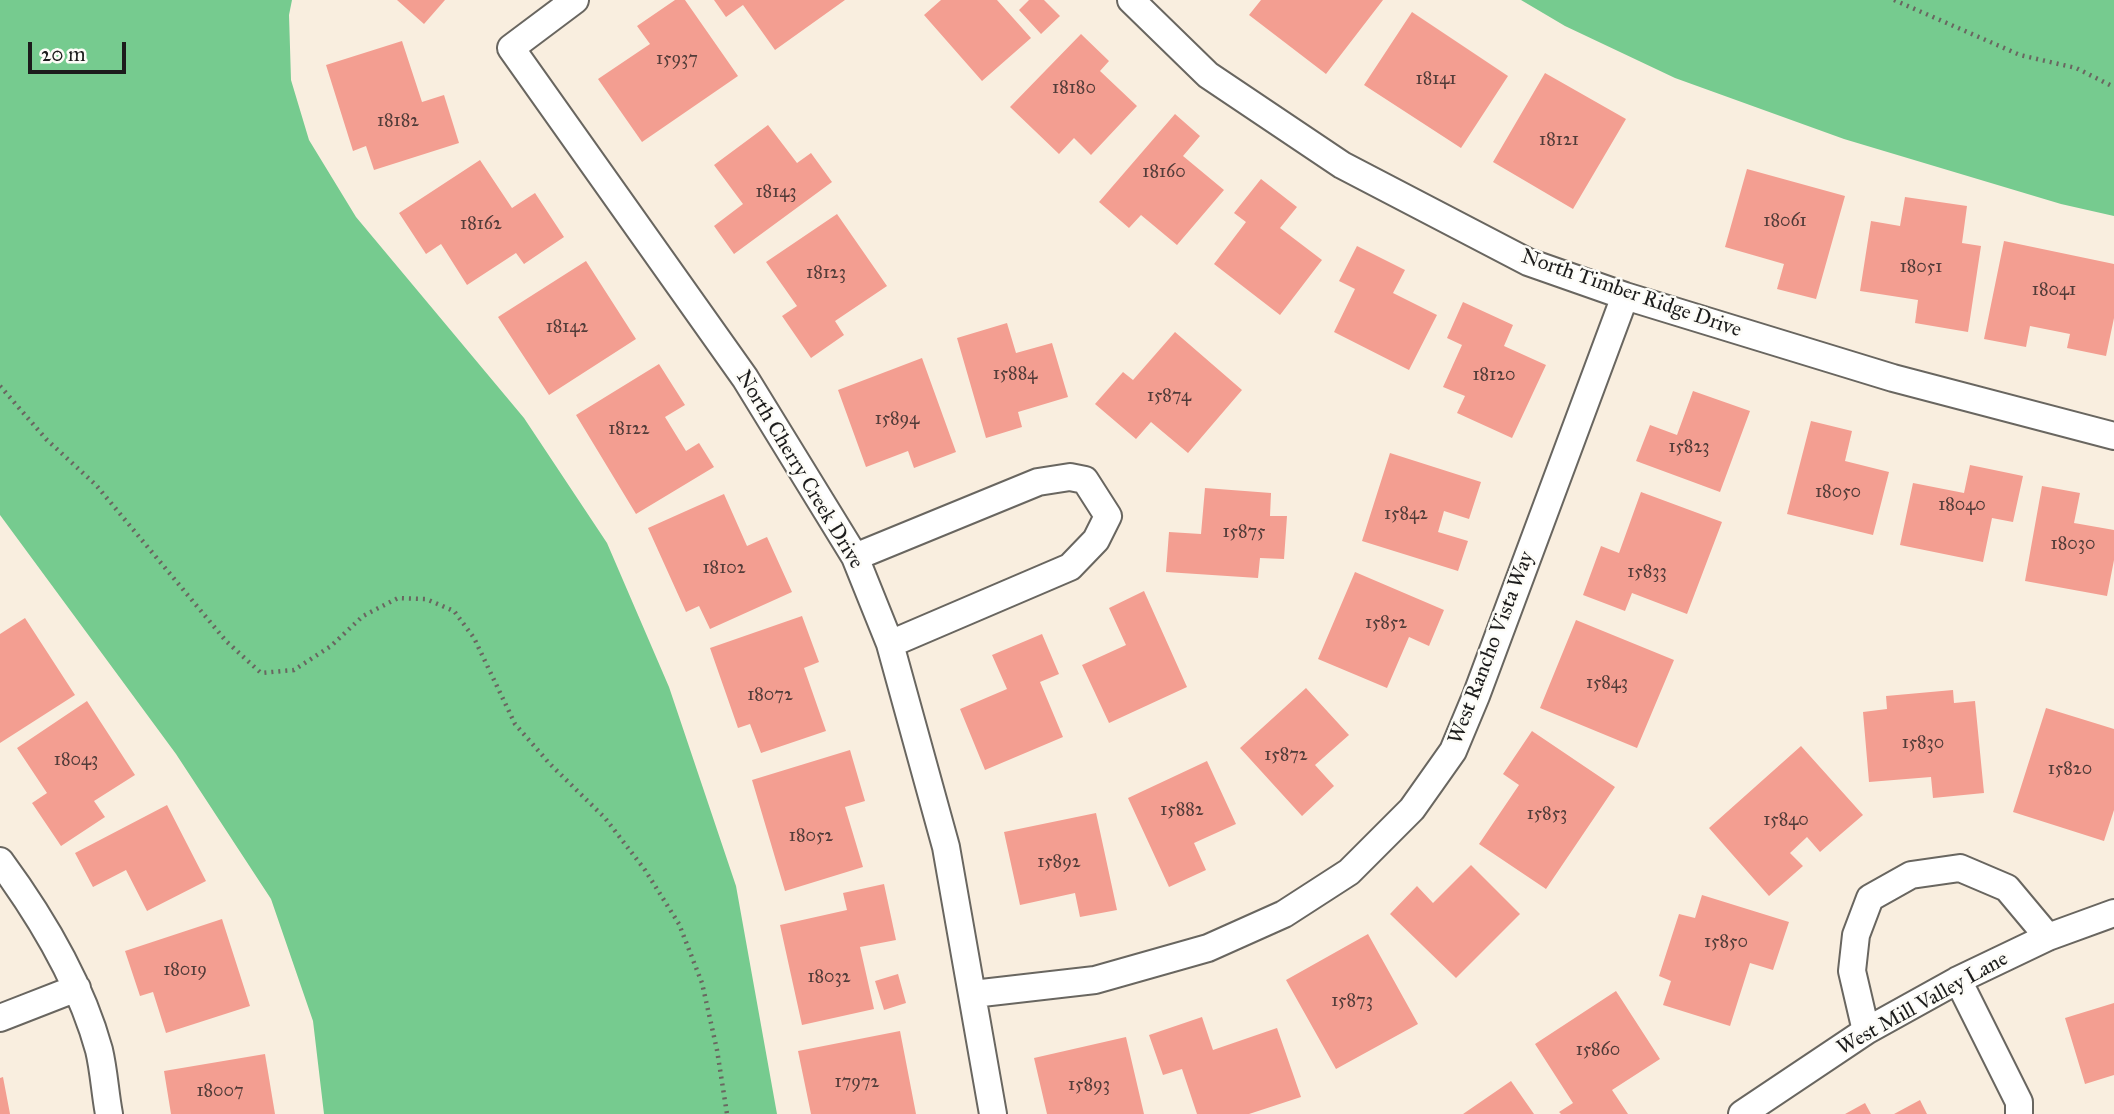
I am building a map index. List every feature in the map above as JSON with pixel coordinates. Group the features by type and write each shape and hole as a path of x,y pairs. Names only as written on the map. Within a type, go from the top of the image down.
{"street":[{"name":"North Cherry Creek Drive","path":"575,0 511,48 745,378 855,557 890,644 946,847 993,1114"},
{"name":"North Timber Ridge Drive","path":"1131,0 1208,75 1342,165 1528,262 1625,296 1893,378 2114,436"},
{"name":"West Rancho Vista Way","path":"973,994 1094,980 1208,948 1284,914 1349,872 1412,809 1453,751 1476,696 1625,296"},
{"path":"855,557 1038,482 1070,477 1086,480 1108,516 1096,540 1070,567 890,644"},
{"path":"0,861 36,909 77,988 99,1051 109,1114"},
{"path":"1866,1031 1852,971 1856,935 1870,898 1910,875 1961,868 2007,888 2048,937"},
{"name":"West Mill Valley Lane","path":"1742,1114 1866,1031 1958,980 2048,937 2114,914"},
{"path":"1958,980 2025,1110"},
{"path":"0,1018 77,988"}],"path":[{"path":"1894,0 2020,55 2076,68 2114,87"},
{"path":"0,386 46,439 96,485 226,641 261,673 294,670 331,646 363,616 398,598 426,599 454,611 474,638 515,724 549,763 605,818 645,870 679,924 702,983 717,1050 727,1114"}],"green space":[{"path":"0,0 292,0 289,15 291,80 309,140 356,217 524,418 607,543 669,687 736,886 777,1114 324,1114 313,1021 271,899 176,754 0,515"},
{"path":"1521,0 2114,0 2114,216 2061,204 1844,139 1675,78 1565,26"}],"building":[{"path":"397,0 445,0 424,24"},
{"path":"675,0 685,0 738,76 642,142 598,79 650,44 637,26"},
{"path":"714,0 845,0 775,50 743,5 726,17"},
{"path":"941,0 997,0 1031,38 982,81 924,15"},
{"path":"1029,0 1044,0 1060,16 1041,34 1019,10"},
{"path":"1261,0 1383,0 1326,74 1249,15"},
{"path":"1412,12 1508,76 1461,148 1364,85"},
{"path":"1081,34 1109,61 1100,71 1137,106 1091,155 1074,138 1059,154 1010,107"},
{"path":"402,41 422,102 444,95 459,143 374,170 366,146 353,151 326,65"},
{"path":"1545,73 1626,119 1573,209 1493,162"},
{"path":"1175,114 1200,136 1183,156 1224,190 1177,245 1141,215 1129,228 1099,202"},
{"path":"768,125 797,163 811,153 832,182 734,254 714,226 743,204 714,165"},
{"path":"480,160 512,208 535,193 564,237 524,264 516,253 467,285 441,244 426,254 399,213"},
{"path":"1747,169 1845,196 1816,299 1777,289 1784,264 1725,247"},
{"path":"1261,179 1297,207 1280,228 1322,260 1280,315 1214,264 1246,222 1234,213"},
{"path":"1905,197 1967,206 1962,243 1981,246 1968,332 1915,323 1918,300 1860,291 1871,221 1900,226"},
{"path":"837,214 887,286 835,321 844,335 811,358 782,316 797,306 766,262"},
{"path":"2004,241 2114,264 2114,318 2106,356 2067,348 2070,334 2030,326 2026,347 1984,339"},
{"path":"1357,246 1405,270 1393,293 1437,315 1409,370 1334,332 1355,289 1339,281"},
{"path":"586,261 636,339 549,395 498,317"},
{"path":"1463,302 1513,325 1504,346 1546,365 1512,438 1457,413 1465,396 1443,387 1462,345 1447,338"},
{"path":"1007,323 1016,353 1052,343 1068,397 1018,412 1022,427 986,438 957,338"},
{"path":"1175,332 1242,390 1188,453 1151,422 1136,439 1095,404 1123,372 1133,380"},
{"path":"922,358 956,452 914,468 908,451 866,467 838,390"},
{"path":"659,364 685,405 665,417 686,451 699,443 714,467 636,514 576,415"},
{"path":"1693,391 1750,411 1720,492 1636,461 1650,425 1677,435"},
{"path":"1811,421 1852,431 1845,461 1889,472 1873,535 1787,514"},
{"path":"1390,453 1481,482 1469,519 1444,511 1438,532 1468,541 1458,571 1362,541"},
{"path":"1970,465 2023,476 2013,522 1992,518 1983,562 1900,545 1913,483 1964,493"},
{"path":"2042,486 2080,493 2074,523 2114,530 2114,560 2107,596 2025,581"},
{"path":"1205,488 1271,493 1270,516 1287,516 1284,559 1260,558 1258,578 1166,572 1169,532 1201,534"},
{"path":"1641,492 1722,522 1687,614 1632,593 1625,611 1583,595 1601,546 1619,553"},
{"path":"724,494 747,546 767,537 792,592 710,629 699,606 686,612 648,528"},
{"path":"1355,572 1444,610 1429,646 1409,637 1387,688 1318,659"},
{"path":"1144,591 1187,687 1109,723 1082,665 1126,645 1109,608"},
{"path":"802,616 819,662 804,668 826,731 761,753 750,724 738,728 710,648"},
{"path":"25,618 75,695 0,743 0,634"},
{"path":"1576,620 1674,660 1637,748 1540,708"},
{"path":"1042,634 1059,674 1040,682 1063,737 985,770 960,709 1007,689 992,655"},
{"path":"1306,688 1349,735 1315,765 1334,786 1302,816 1240,748"},
{"path":"1953,690 1954,703 1975,701 1984,793 1933,798 1931,777 1869,782 1863,712 1887,709 1886,696"},
{"path":"87,701 135,775 94,801 105,817 61,846 32,803 47,793 17,748"},
{"path":"2046,708 2114,729 2114,810 2104,841 2013,812"},
{"path":"1532,731 1615,787 1546,889 1479,844 1519,785 1503,774"},
{"path":"1801,746 1863,815 1820,852 1807,837 1790,853 1803,866 1769,896 1709,828"},
{"path":"850,750 865,801 845,807 863,867 785,891 752,780"},
{"path":"1207,761 1236,824 1194,843 1206,870 1169,887 1128,798"},
{"path":"167,805 206,881 147,911 126,870 93,887 75,853"},
{"path":"1096,813 1117,910 1080,917 1075,893 1020,905 1004,832"},
{"path":"1471,865 1520,914 1456,978 1390,914 1417,886 1433,903"},
{"path":"884,884 896,940 860,947 874,1009 802,1025 780,925 847,910 843,893"},
{"path":"1702,895 1789,922 1773,970 1750,963 1730,1026 1663,1005 1671,981 1659,976 1679,914 1695,918"},
{"path":"222,919 250,1006 166,1033 153,992 140,996 125,951"},
{"path":"1368,934 1418,1024 1336,1069 1286,980"},
{"path":"898,974 906,1003 884,1010 875,981"},
{"path":"1616,991 1660,1059 1612,1090 1628,1114 1561,1114 1559,1112 1573,1103 1535,1044"},
{"path":"2114,1003 2114,1075 2085,1084 2065,1018"},
{"path":"1202,1017 1213,1050 1277,1028 1301,1097 1249,1114 1197,1114 1182,1069 1163,1075 1149,1035"},
{"path":"900,1031 916,1114 811,1114 798,1051"},
{"path":"1126,1037 1144,1114 1047,1114 1034,1058"},
{"path":"265,1054 275,1114 171,1114 164,1071"},
{"path":"3,1077 10,1114 0,1114 0,1078"},
{"path":"1511,1081 1534,1114 1463,1114"},
{"path":"1920,1100 1927,1114 1894,1114"},
{"path":"1865,1103 1871,1114 1845,1114"}]}
